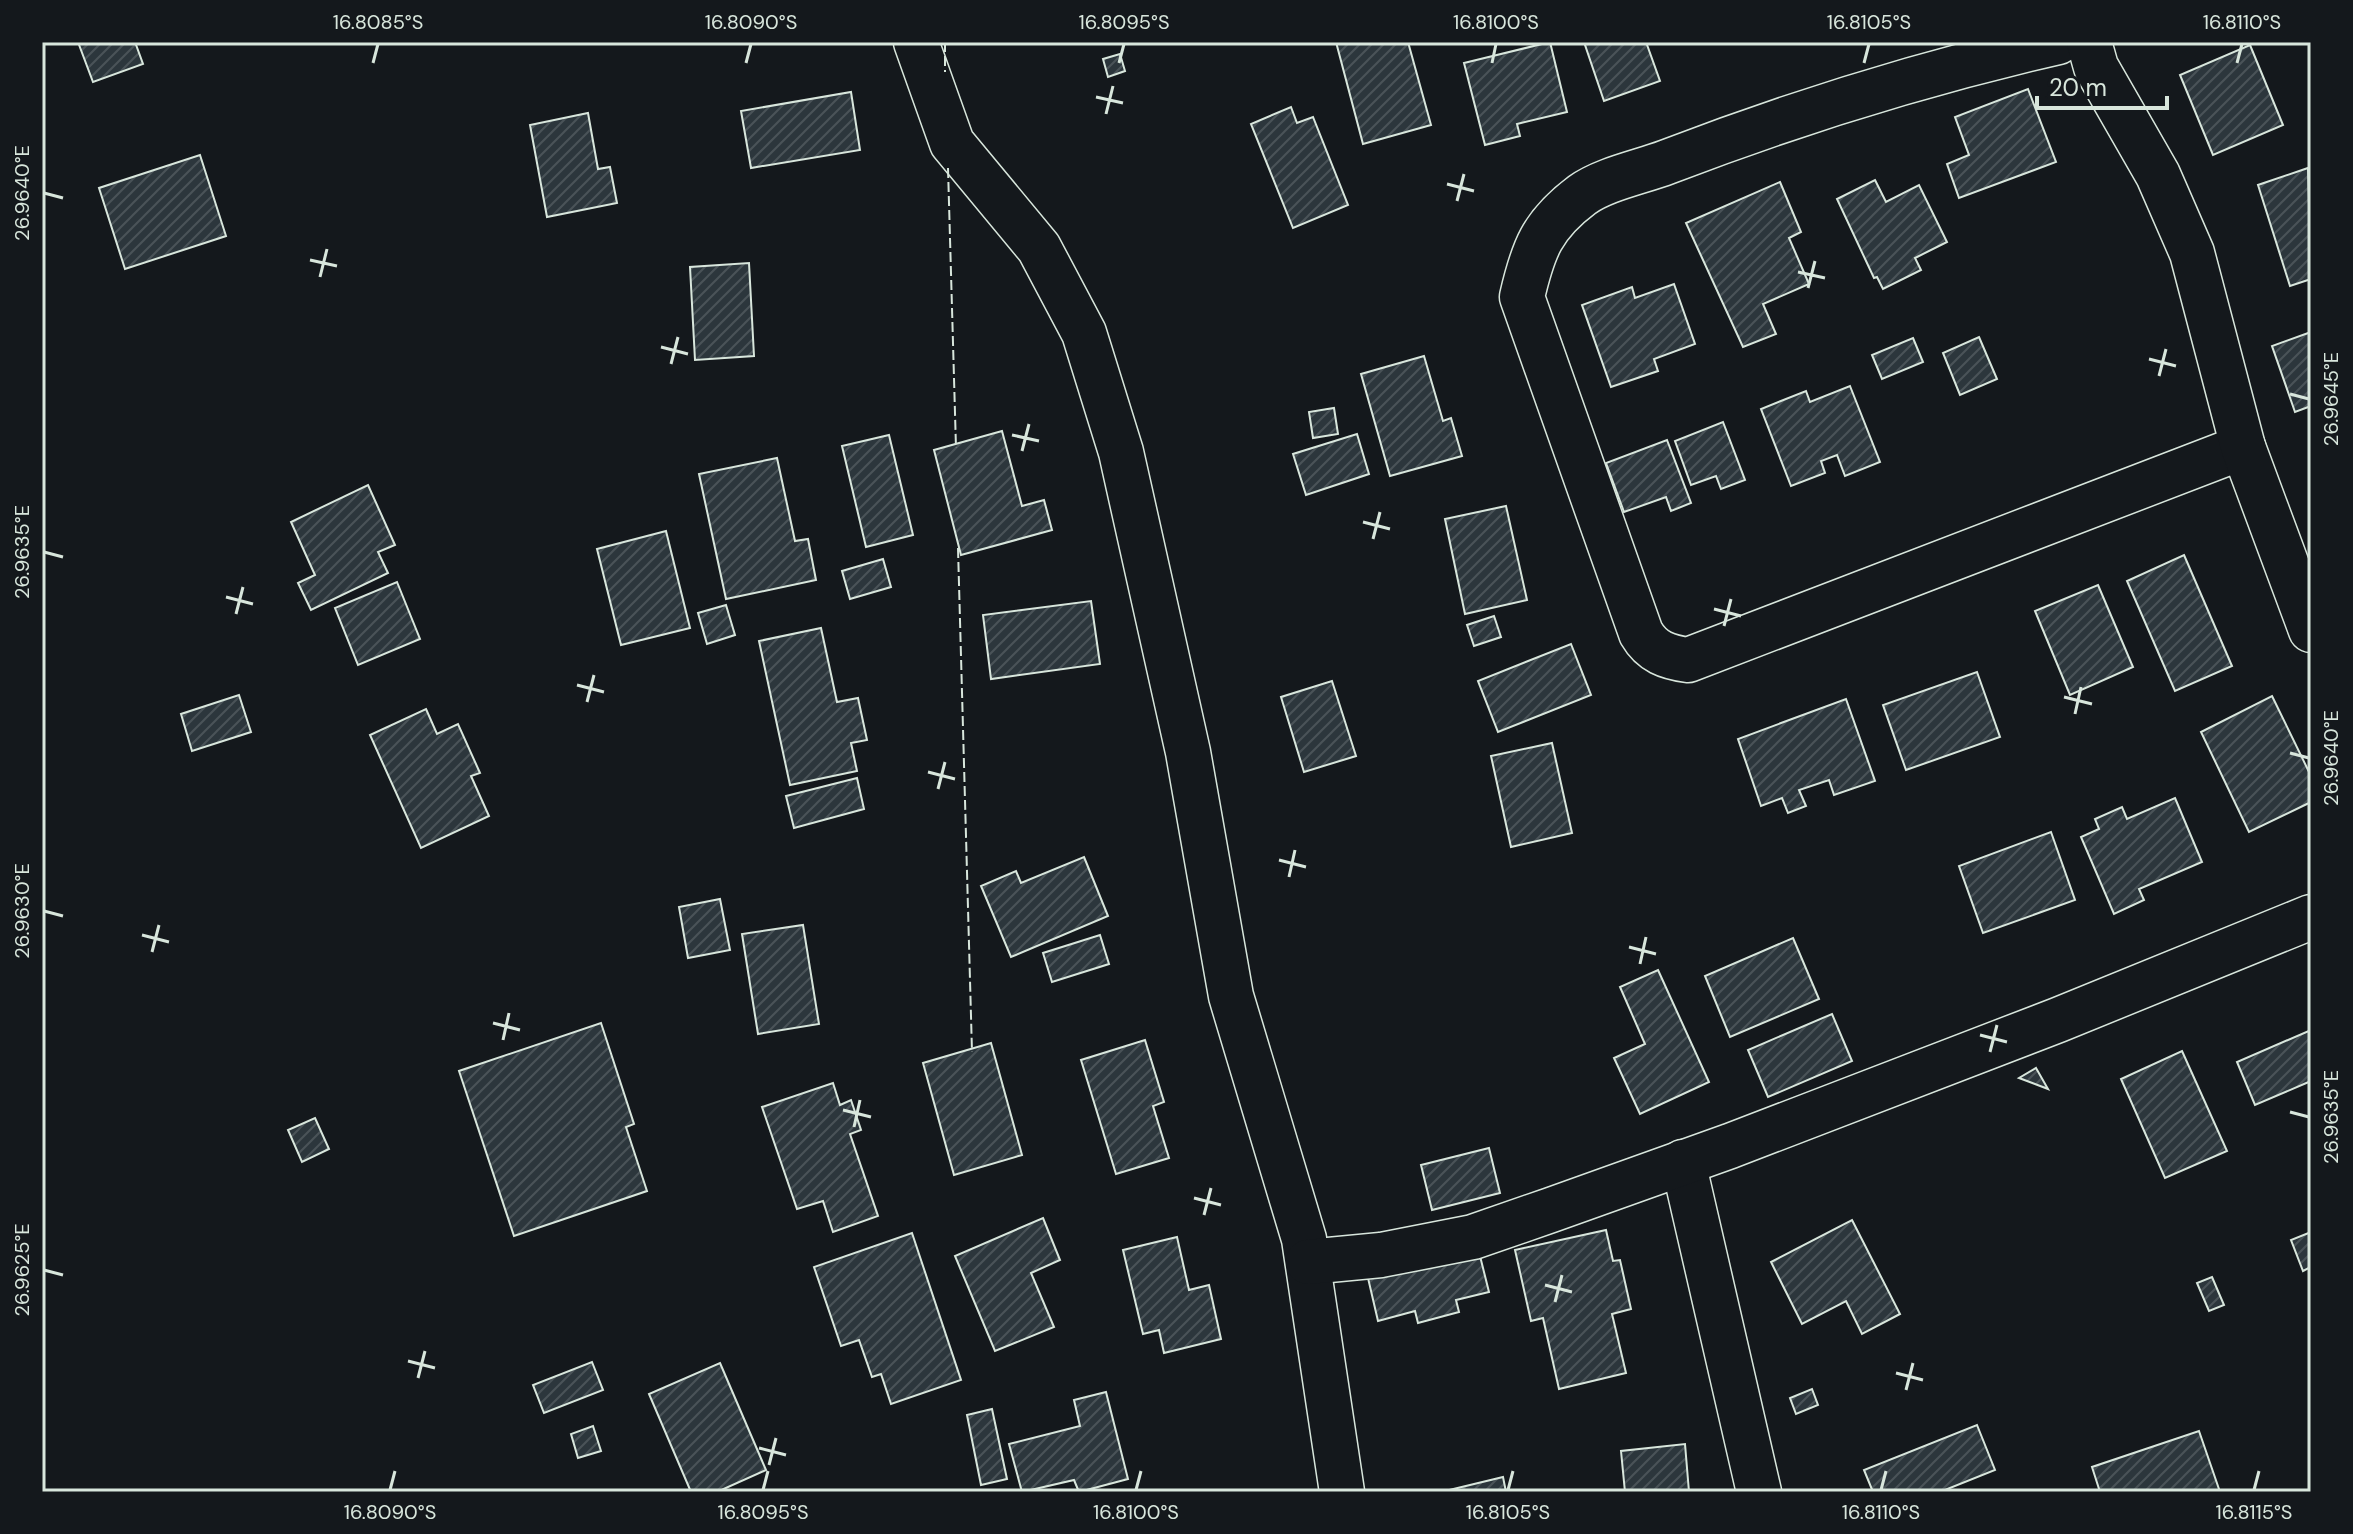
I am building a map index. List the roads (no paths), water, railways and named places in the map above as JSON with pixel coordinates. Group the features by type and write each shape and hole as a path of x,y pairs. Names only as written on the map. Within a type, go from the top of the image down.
{"street":[{"path":"916,42 952,143 1039,248 1084,333 1121,452 1196,791 1231,996 1308,1262 1336,1490"},
{"path":"2058,42 1985,59 1706,147 1584,193 1546,227 1532,253 1522,297 1641,633 1649,646 1668,657 1688,660 2243,447"},
{"path":"2089,42 2096,67 2158,175 2192,253 2243,447 2311,630"},
{"path":"1308,1262 1381,1255 1473,1237 1683,1162 2058,1020 2311,917"},
{"path":"1683,1162 1759,1492"}]}
